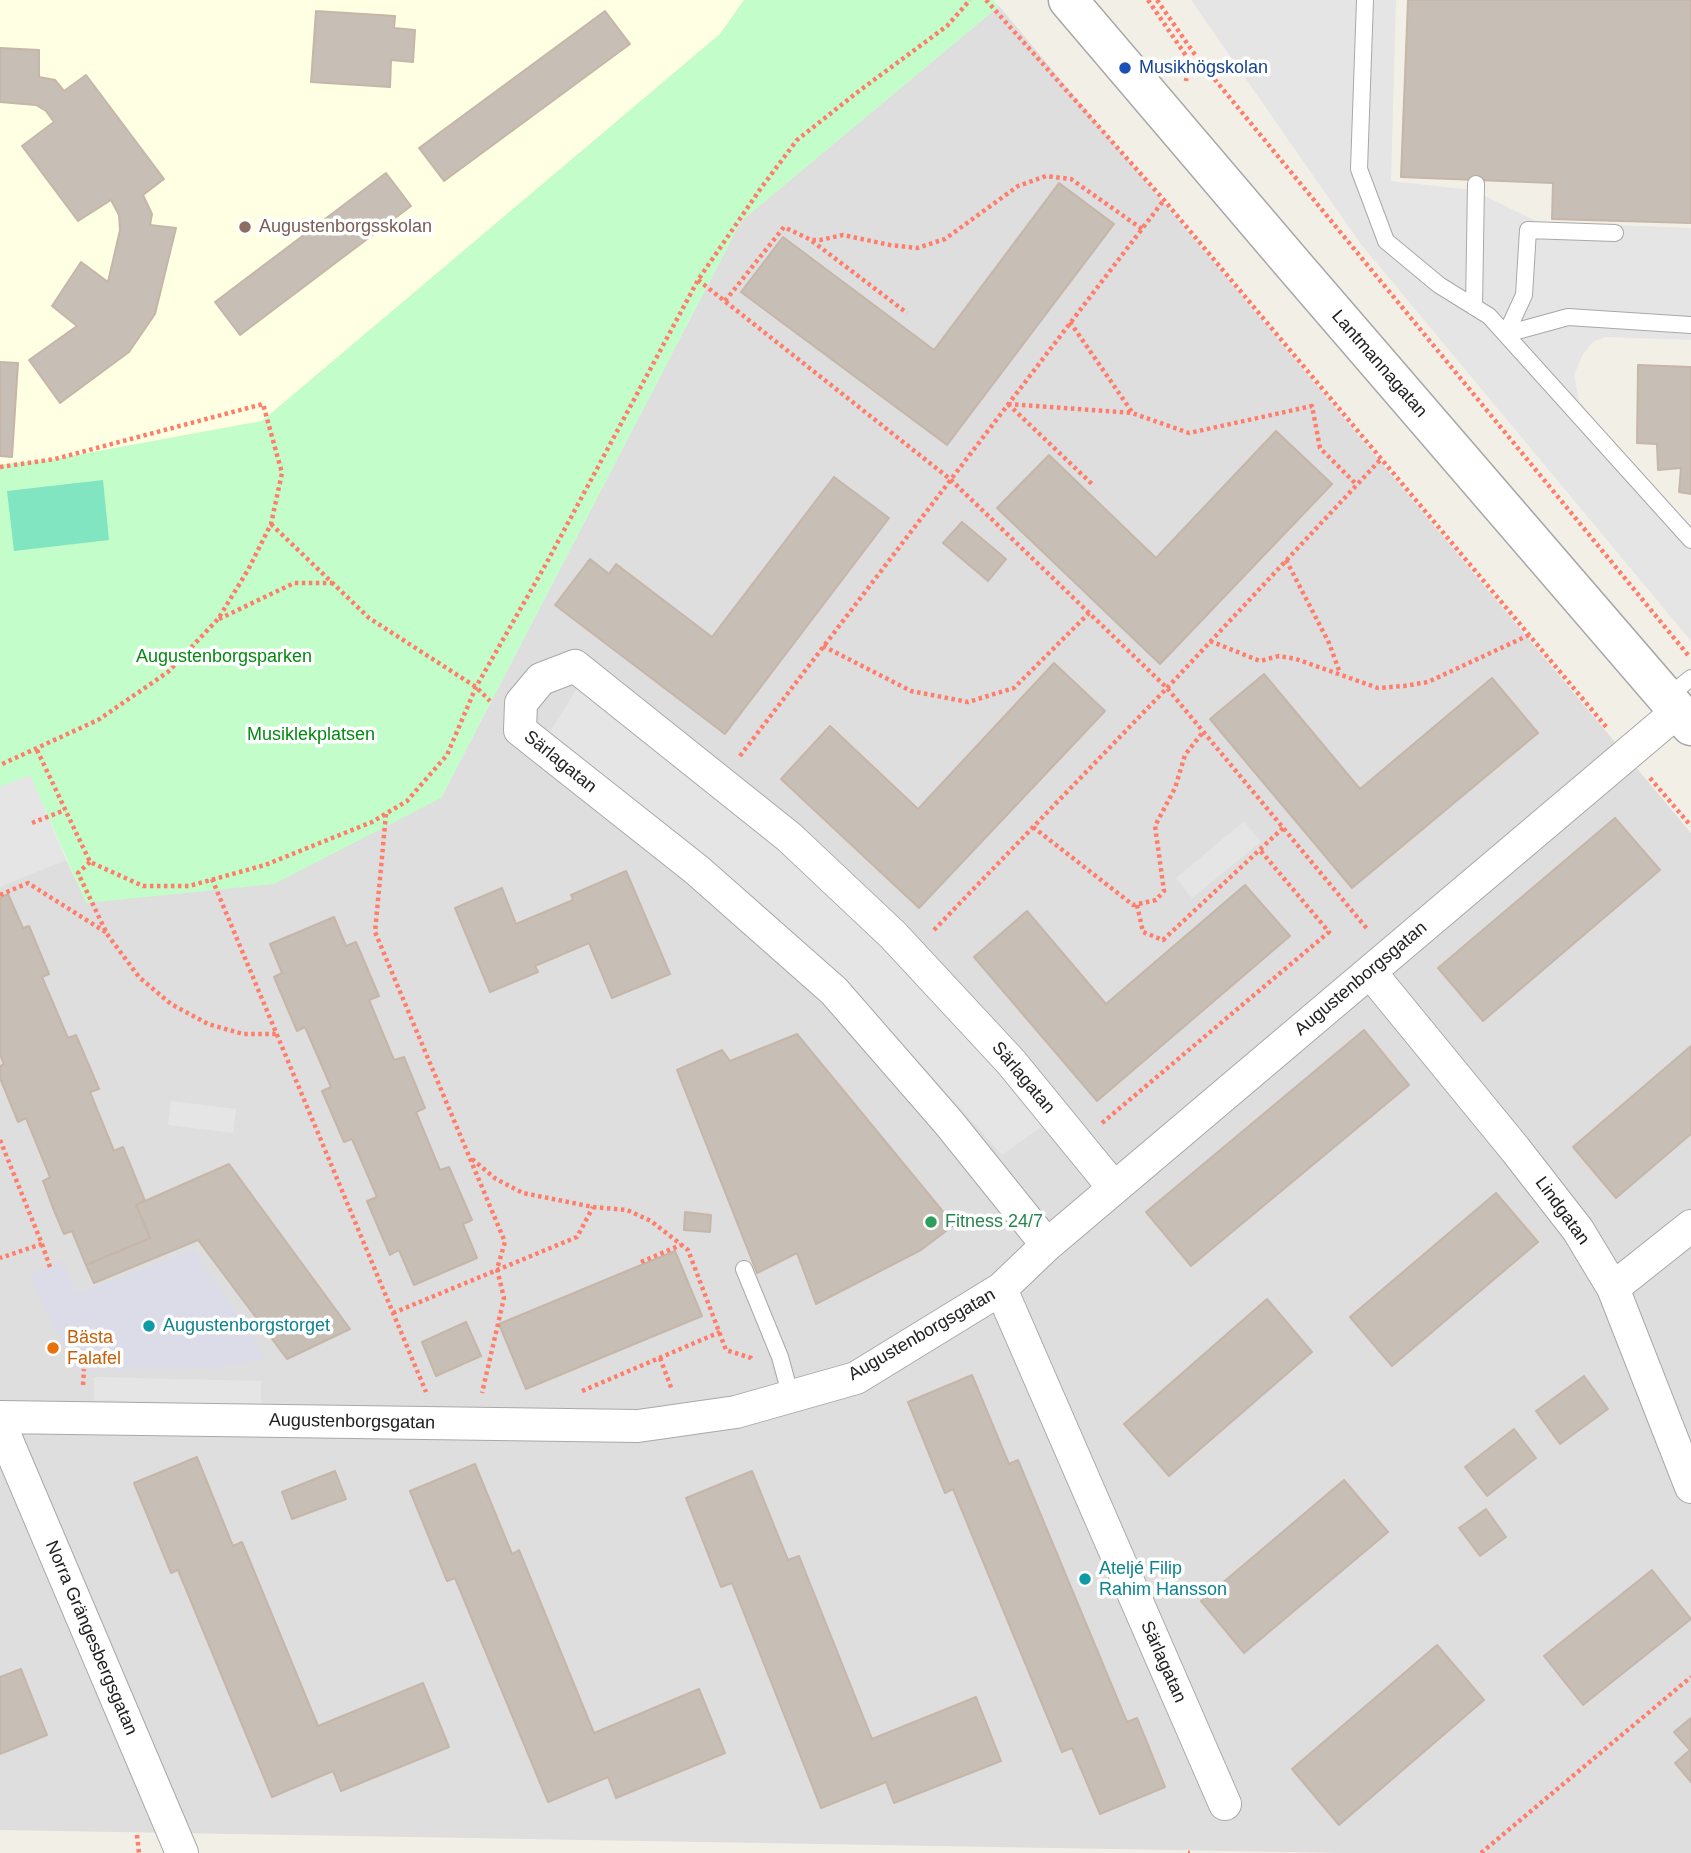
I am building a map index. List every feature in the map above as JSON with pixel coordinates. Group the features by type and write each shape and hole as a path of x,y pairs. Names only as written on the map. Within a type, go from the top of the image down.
{"street":[{"name":"Lantmannagatan","path":"1068,0 1682,703"},
{"name":"Särlagatan","path":"1047,1245 949,1123 834,990 697,870 520,730 521,703 541,679 575,666 789,837 911,954 1011,1062 1114,1188"},
{"name":"Augustenborgsgatan","path":"0,1417 638,1426 736,1412 787,1382 856,1378 1001,1289 1047,1245 1628,753 1682,703"},
{"name":"Lindgatan","path":"1380,963 1578,1230 1613,1288 1691,1487"},
{"path":"1613,1288 1691,1226"},
{"name":"Särlagatan","path":"1001,1289 1225,1804"},
{"name":"Norra Grängesbergsgatan","path":"0,1424 182,1853"}],"lane":[{"path":"1365,0 1359,169 1386,240 1439,285 1489,316 1691,540"},
{"path":"1474,307 1476,184"},
{"path":"1506,334 1524,295 1528,230 1615,233"},
{"path":"1506,334 1568,317 1691,325"},
{"path":"744,1269 787,1382"}],"path":[{"path":"37,750 90,862 143,886 189,886 265,865 372,822 407,801 447,755 476,687 546,564 698,280 761,188 797,140 947,26 970,0"},
{"path":"986,0 1164,200 1691,826"},
{"path":"1148,0 1189,60 1179,130"},
{"path":"1157,0 1198,59 1691,658"},
{"path":"811,240 843,235 917,248 945,239 1018,186 1046,176 1071,179 1142,229"},
{"path":"720,782 1164,200"},
{"path":"725,301 784,227 811,240 907,313"},
{"path":"698,280 950,480 1167,688 1283,828 1380,963"},
{"path":"1070,322 1132,413"},
{"path":"0,467 55,459 263,404 282,473 271,524 248,570 218,619 168,672 98,720 0,765"},
{"path":"1008,404 1132,413 1189,433 1312,406 1320,448 1357,485"},
{"path":"1008,404 1094,486"},
{"path":"911,954 1167,688 1381,459"},
{"path":"271,524 369,618 476,687 520,730"},
{"path":"1286,561 1329,643 1340,674"},
{"path":"218,619 294,583 333,583"},
{"path":"823,646 911,691 968,702 1014,688 1088,613"},
{"path":"1210,641 1260,661 1279,656 1296,659 1378,688 1428,681 1529,635"},
{"path":"1033,827 1133,905 1156,900 1164,891 1155,826 1175,788 1185,755 1203,732"},
{"path":"32,823 65,810"},
{"path":"386,814 374,932 505,1242 497,1269 504,1298 475,1423"},
{"path":"1137,905 1143,932 1163,940 1283,828"},
{"path":"1077,1144 1329,932 1259,850"},
{"path":"90,862 78,873 107,934 139,977 171,1004 208,1024 243,1034 277,1034"},
{"path":"212,879 439,1423"},
{"path":"0,895 28,883 107,934"},
{"path":"0,1140 50,1267"},
{"path":"469,1156 496,1179 523,1193 593,1207 627,1210 651,1221 688,1250 726,1350 751,1358 757,1375 787,1382"},
{"path":"393,1312 577,1237 593,1207"},
{"path":"0,1258 41,1244"},
{"path":"641,1262 681,1245"},
{"path":"575,1394 720,1332"},
{"path":"660,1358 673,1394"},
{"path":"1481,1853 1691,1677"}],"shaded area":[{"name":"Augustenborgsskolan","path":"0,0 744,0 720,34 262,421 55,459 0,465"},
{"path":"1191,0 1396,0 1391,181 1473,190 1538,222 1691,228 1691,340 1605,337 1593,342 1583,354 1574,375 1579,401 1691,537 1691,641 1360,243"},
{"path":"999,6 1691,833 1691,1853 1347,1853 0,1830 0,787 30,775 87,903 441,798 741,221"},
{"path":"577,688 771,841 889,947 1047,1123 1002,1155 845,979 754,897 550,732"},
{"path":"30,775 66,860 0,887 0,787"},
{"path":"1244,821 1261,842 1192,898 1176,878"},
{"path":"171,1101 236,1109 233,1133 168,1125"},
{"name":"Augustenborgstorget","path":"194,1250 266,1358 216,1368 76,1369 29,1276 63,1261 76,1293"},
{"path":"94,1377 261,1381 261,1405 94,1400"}],"green space":[{"name":"Augustenborgsparken","path":"744,0 993,0 999,6 741,221 441,798 274,884 86,903 30,775 0,787 0,465 55,459 262,421 720,34"},
{"path":"103,480 109,540 14,551 7,491"}],"building":[{"path":"1408,0 1691,0 1691,223 1552,219 1553,183 1401,177"},
{"path":"316,11 395,16 394,28 415,30 413,62 391,60 390,87 311,82"},
{"path":"605,11 630,44 444,181 419,148"},
{"path":"0,48 39,50 39,77 55,80 64,91 86,75 164,179 143,195 152,214 150,225 176,228 155,314 129,352 60,403 29,360 77,326 52,306 81,262 108,282 120,230 119,215 111,200 78,221 22,146 54,122 46,111 36,105 0,102"},
{"path":"386,173 411,206 240,335 215,302"},
{"path":"1059,183 1114,224 947,445 741,292 783,237 934,350"},
{"path":"0,362 18,363 12,457 0,456"},
{"path":"1638,365 1691,367 1691,494 1679,492 1681,468 1658,470 1657,444 1637,443"},
{"path":"1276,431 1332,484 1160,664 997,508 1049,455 1156,558"},
{"path":"834,477 889,518 725,734 555,605 590,559 609,574 616,564 712,637"},
{"path":"962,522 1006,559 988,581 943,543"},
{"path":"1054,663 1105,711 919,908 781,779 830,726 918,809"},
{"path":"1264,674 1360,789 1492,678 1538,733 1352,888 1210,719"},
{"path":"1615,818 1660,870 1483,1021 1438,968"},
{"path":"626,871 670,974 612,998 589,943 535,966 538,972 490,992 455,908 502,888 516,924 573,900 571,895"},
{"path":"1245,885 1290,936 1097,1101 974,957 1027,911 1106,1004"},
{"path":"8,894 23,928 29,926 49,974 42,977 68,1038 76,1035 99,1089 90,1092 114,1151 123,1147 145,1201 136,1205 150,1238 86,1265 72,1231 64,1234 43,1181 50,1177 26,1118 18,1122 0,1078 0,1066 4,1064 0,1055 0,898"},
{"path":"334,917 346,946 356,942 379,996 369,1000 394,1060 404,1057 425,1108 416,1112 440,1170 449,1167 472,1220 463,1224 477,1258 414,1285 399,1250 390,1255 367,1201 377,1197 352,1139 344,1142 322,1091 331,1087 305,1027 297,1031 274,977 282,973 270,944"},
{"path":"1364,1030 1409,1085 1191,1266 1146,1212"},
{"path":"797,1034 954,1225 921,1250 816,1304 797,1253 757,1273 677,1070 722,1050 730,1061"},
{"path":"1691,1046 1691,1134 1616,1198 1573,1147"},
{"path":"229,1164 350,1329 287,1359 198,1240 94,1283 86,1265 150,1238 136,1205"},
{"path":"1496,1193 1538,1242 1392,1366 1350,1317"},
{"path":"685,1212 711,1215 710,1232 684,1230"},
{"path":"675,1251 702,1316 526,1389 499,1324"},
{"path":"1267,1299 1312,1352 1169,1476 1124,1424"},
{"path":"466,1322 481,1356 436,1376 422,1342"},
{"path":"972,1375 1009,1464 1018,1460 1127,1722 1137,1718 1165,1787 1100,1814 1072,1748 1062,1752 953,1489 945,1493 908,1402"},
{"path":"1584,1376 1608,1409 1560,1444 1536,1411"},
{"path":"1514,1429 1536,1458 1487,1496 1465,1467"},
{"path":"197,1457 233,1546 242,1542 318,1726 423,1683 449,1747 341,1791 333,1771 272,1797 178,1570 171,1573 134,1483"},
{"path":"475,1464 512,1554 519,1550 594,1733 699,1689 725,1753 616,1798 608,1777 548,1802 455,1578 447,1581 410,1491"},
{"path":"335,1471 346,1499 292,1519 282,1492"},
{"path":"752,1471 788,1560 799,1556 872,1739 976,1697 1001,1761 894,1803 886,1782 821,1808 732,1583 721,1587 686,1498"},
{"path":"1344,1480 1388,1532 1244,1653 1201,1601"},
{"path":"1486,1509 1506,1537 1480,1556 1459,1528"},
{"path":"1652,1570 1691,1619 1583,1705 1544,1656"},
{"path":"1437,1645 1484,1700 1339,1825 1292,1769"},
{"path":"21,1669 47,1735 0,1754 0,1677"},
{"path":"1691,1718 1691,1782 1675,1763 1690,1750 1674,1732"}],"place":[{"name":"Musikhögskolan","path":"1125,68"},
{"name":"Augustenborgsskolan","path":"245,227"},
{"name":"Fitness 24/7","path":"931,1222"},
{"name":"Augustenborgstorget","path":"149,1326"},
{"name":"Bästa Falafel","path":"53,1348"},
{"name":"Ateljé Filip Rahim Hansson","path":"1085,1579"}],"park label":[{"name":"Musiklekplatsen","path":"311,735"}]}
